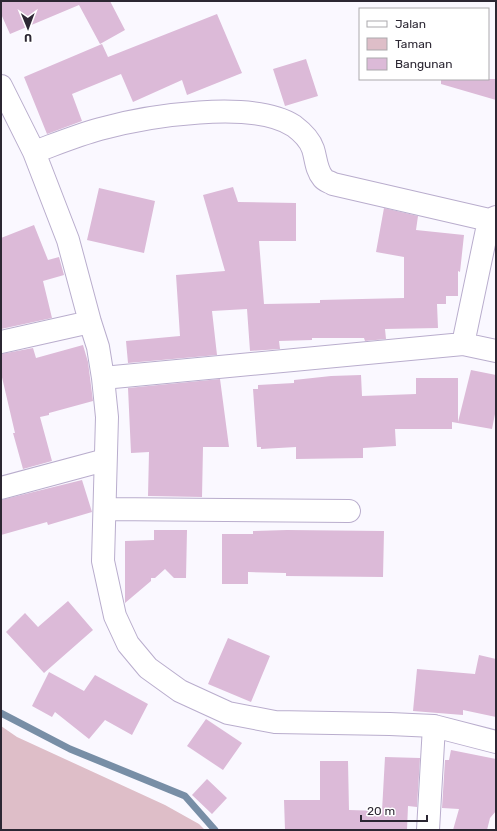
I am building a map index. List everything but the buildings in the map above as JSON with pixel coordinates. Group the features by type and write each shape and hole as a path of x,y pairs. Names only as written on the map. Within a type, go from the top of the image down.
{"street":[{"path":"1,86 34,152 68,240 98,347 107,417 103,561 115,616 128,644 148,668 180,691 228,713 275,722 434,726 496,742"},
{"path":"34,152 100,129 149,118 200,113 239,112 264,115 280,119 294,126 304,134 312,148 319,172 323,178 333,184 493,218 463,344"},
{"path":"1,342 90,322"},
{"path":"103,378 463,344 496,351"},
{"path":"1,488 105,460"},
{"path":"105,509 349,511"},
{"path":"428,830 434,726"}],"green space":[{"path":"1,726 17,737 165,805 199,824 205,830 1,830"}],"waterway":[{"path":"1,713 70,749 185,796 215,830"}]}
